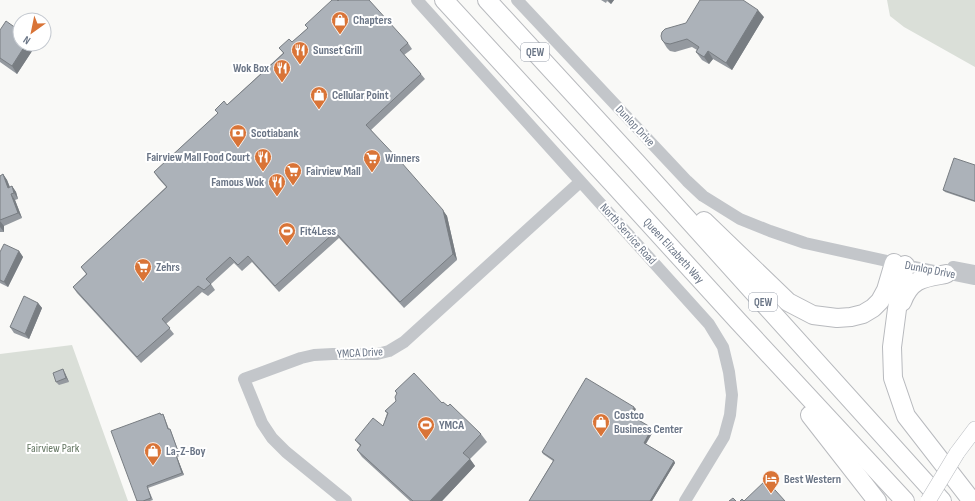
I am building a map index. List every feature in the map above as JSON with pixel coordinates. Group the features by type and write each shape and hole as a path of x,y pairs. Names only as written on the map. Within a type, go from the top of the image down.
{"highway":[{"name":"Queen Elizabeth Way","path":"444,0 904,501"},
{"name":"QEW","path":"487,0 942,501"},
{"path":"583,104 788,302 813,314 837,318 863,314 873,308 880,301 901,260"},
{"path":"901,260 899,295 892,347 893,378 906,416 972,501"},
{"path":"896,322 904,297 911,286 924,278 946,274"},
{"path":"738,321 877,501"}],"main road":[{"path":"928,501 957,453 975,429"}],"street":[{"name":"North Service Road","path":"417,0 709,324 723,347 729,372 732,395 730,415 724,437 684,501"},
{"name":"Dunlop Drive","path":"517,0 687,181 703,196 740,219 804,243 975,271"},
{"name":"YMCA Drive","path":"346,501 286,452 272,438 262,423 244,378 302,358 333,354 377,354 389,351 404,342 580,182"},
{"name":"Dunlop Drive","path":"901,260 946,274 975,279"}],"green space":[{"path":"887,0 975,0 975,67 904,27 890,16"},
{"name":"Fairview Park","path":"72,345 128,501 0,501 0,354"}],"building":[{"name":"Fairview Mall","path":"332,0 369,0 408,43 400,50 421,74 366,125 443,210 453,254 400,302 335,232 275,286 248,256 238,265 230,257 206,279 211,284 204,290 198,286 162,319 170,328 137,357 73,287 87,274 81,267 167,187 154,172 218,113 215,110 224,101 227,105 284,53 279,48 289,39 292,42 308,28 305,25"},
{"path":"700,0 743,0 758,10 726,63 708,51 704,57 696,52 699,47 687,39 670,44 665,43 662,40 662,32 665,29 686,23"},
{"path":"6,21 12,25 12,52 21,52 12,66 0,58 0,30"},
{"path":"954,158 975,165 975,201 943,190"},
{"path":"3,174 8,188 12,186 14,193 11,194 18,213 0,220 0,176"},
{"path":"4,244 19,251 4,282 0,280 0,252"},
{"path":"24,296 38,303 25,334 10,327"},
{"path":"63,369 66,378 56,382 53,373"},
{"name":"YMCA","path":"414,373 442,403 443,402 448,406 450,404 481,434 463,453 470,459 430,501 413,501 357,450 361,445 355,440 373,418 383,426 388,413 385,411 396,401 395,397 397,393 395,391"},
{"name":"Costco Business Center","path":"586,378 634,407 630,415 652,428 644,443 674,461 650,501 529,501 554,460 542,452"},
{"name":"La-Z-Boy","path":"160,413 161,415 163,414 168,429 170,429 179,454 176,455 182,473 147,486 151,498 143,501 137,501 111,431"},
{"path":"766,480 785,501 744,501"},
{"path":"733,498 736,501 729,501"}],"place":[{"name":"Chapters","path":"340,35"},
{"name":"Sunset Grill","path":"300,65"},
{"name":"Wok Box","path":"282,83"},
{"name":"Cellular Point","path":"319,110"},
{"name":"Scotiabank","path":"238,148"},
{"name":"Fairview Mall Food Court","path":"263,172"},
{"name":"Winners","path":"372,173"},
{"name":"Fairview Mall","path":"293,186"},
{"name":"Famous Wok","path":"277,197"},
{"name":"Fit4Less","path":"287,246"},
{"name":"Zehrs","path":"143,282"},
{"name":"Costco Business Center","path":"601,437"},
{"name":"YMCA","path":"426,440"},
{"name":"La-Z-Boy","path":"153,466"},
{"name":"Best Western","path":"771,494"}]}
